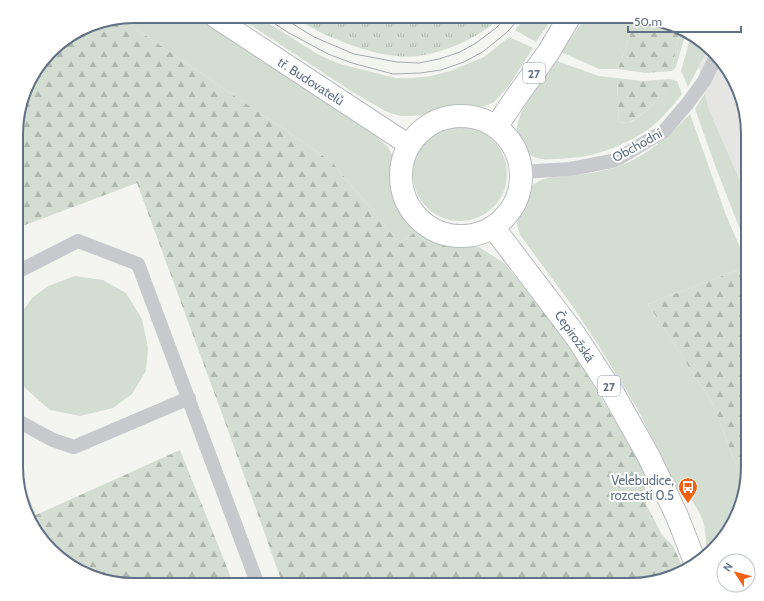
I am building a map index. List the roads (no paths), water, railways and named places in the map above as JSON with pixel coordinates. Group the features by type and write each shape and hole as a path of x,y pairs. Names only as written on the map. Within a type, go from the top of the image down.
{"main road":[{"name":"27","path":"496,128 548,53 566,23"},
{"path":"465,116 481,120 496,128 506,136 513,147 521,172 520,188 514,203 505,217 493,227 478,234 462,237 446,235 431,229 418,220 408,206 402,192 400,176 403,159 410,145 420,132 434,123 449,117 465,116"},
{"name":"Čepirožská","path":"493,227 575,335 613,393 649,457 677,516 693,558"}],"street":[{"name":"tř. Budovatelů","path":"224,23 410,145"},
{"name":"Obchodní","path":"521,172 570,169 621,157 664,131 688,103 704,81 714,62"},
{"path":"23,269 78,241 138,264 255,578"},
{"path":"23,424 53,440 74,447 188,398"}],"tram line":[{"path":"274,23 328,54 352,63 393,74 420,73 441,70 464,62 484,51 506,33 515,23"},
{"path":"291,23 314,37 354,54 397,62 419,63 439,59 460,52 476,43 501,23"}],"place":[{"name":"Velebudice, rozcestí 0.5","path":"688,504"}]}
